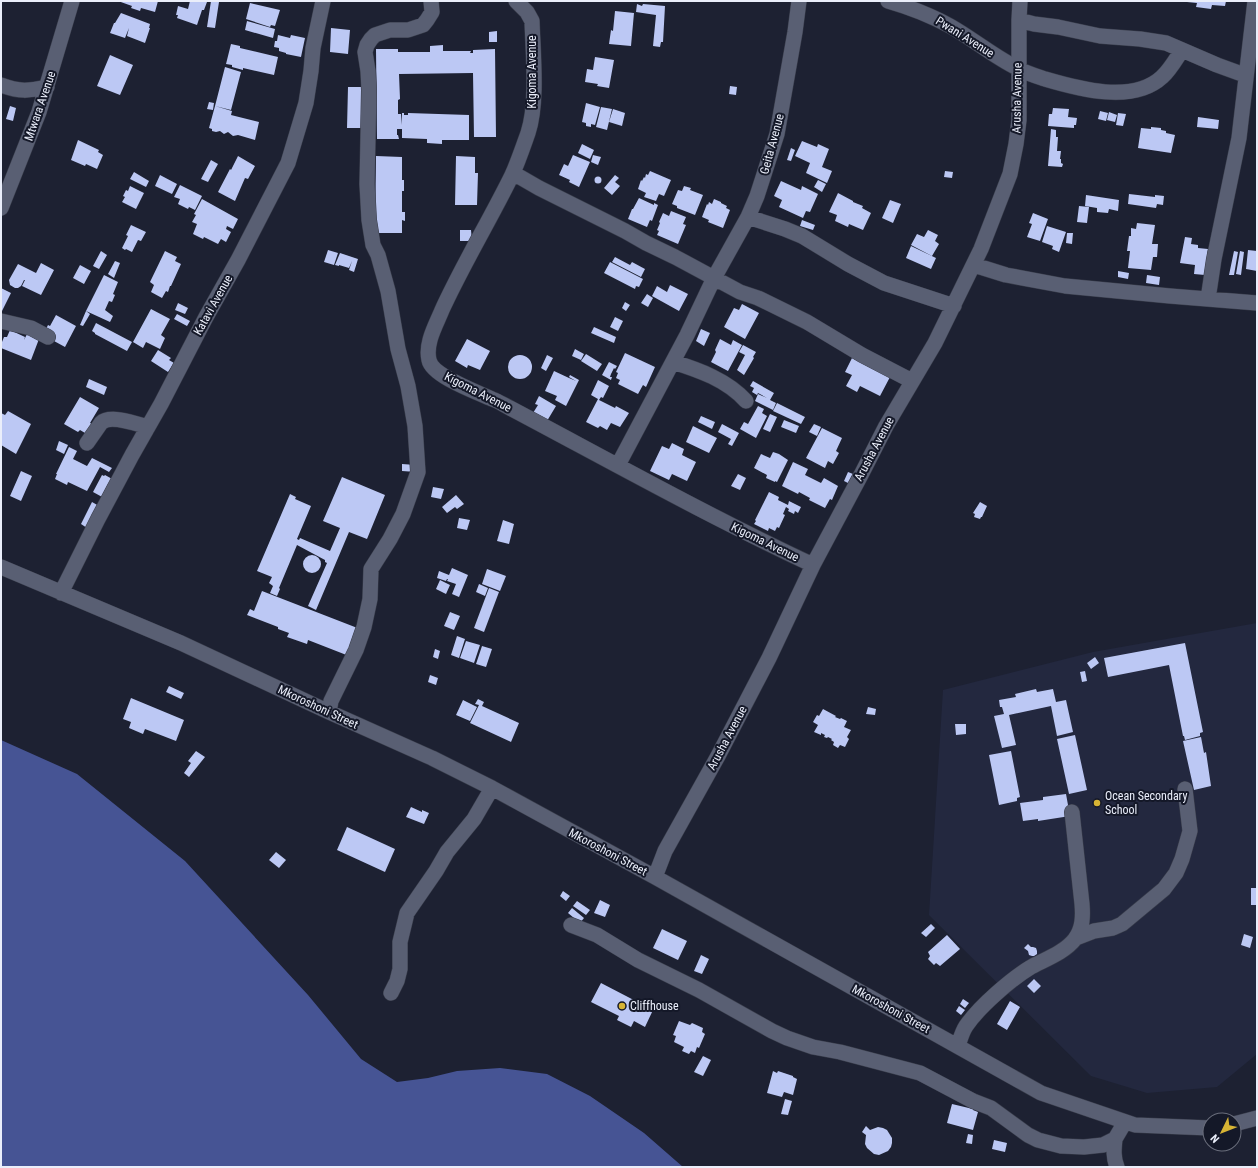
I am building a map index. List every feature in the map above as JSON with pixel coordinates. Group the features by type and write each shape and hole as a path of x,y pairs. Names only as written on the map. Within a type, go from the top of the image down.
{"street":[{"name":"Mtwara Avenue","path":"1,208 39,112 72,1"},
{"name":"Katavi Avenue","path":"61,593 98,519 238,260 288,163 306,103 313,48 323,1"},
{"path":"329,712 331,701 353,657 364,627 370,599 371,568 403,514 418,472 415,426 408,386 398,349 395,324 388,291 378,255 373,245 369,220 367,184 369,90 365,52 371,39 375,35 390,30 408,30 423,25 432,12 431,1"},
{"name":"Kigoma Avenue","path":"516,1 528,12 532,21 533,107 528,132 513,173 459,273 436,323 429,345 428,354 430,364 434,369 465,387 492,399 760,540 813,565"},
{"name":"Geita Avenue","path":"618,465 687,335 714,278 748,217 757,196 777,134 796,32 799,1"},
{"name":"Pwani Avenue","path":"888,1 918,11 951,26 987,51 1018,69 1059,83 1096,92 1136,90 1148,86 1162,77 1182,50"},
{"name":"Arusha Avenue","path":"655,877 665,851 715,762 770,658 813,565 886,426 935,344 974,265 1010,174 1016,144 1019,120 1018,69 1020,1"},
{"path":"1208,299 1214,259 1239,138 1255,1"},
{"path":"1019,20 1100,36 1140,39 1166,43 1216,65 1246,74"},
{"path":"1,85 19,91 47,87"},
{"path":"513,173 539,188 740,292 758,298 807,322 862,356 912,381"},
{"path":"748,217 802,236 848,264 884,283 954,306"},
{"path":"974,265 1006,275 1065,286 1257,303"},
{"path":"1,321 31,328 48,338"},
{"path":"673,362 726,383 746,401"},
{"path":"87,443 104,420 109,419 148,427"},
{"name":"Mkoroshoni Street","path":"1,567 182,643 329,712 432,758 492,788 655,877 1041,1093 1135,1125 1202,1128"},
{"path":"391,993 397,981 400,969 400,942 407,913 436,871 447,852 474,818 492,788"},
{"path":"958,1046 965,1027 999,990 1030,968 1051,958 1076,938 1094,931 1114,928 1122,924 1168,884 1176,873 1182,859 1190,830 1185,789"},
{"path":"1072,812 1083,916 1076,938"},
{"path":"571,925 597,935 638,960 699,990 787,1038 813,1047 840,1052 920,1073 973,1101 991,1108 1028,1135 1038,1140 1061,1146 1084,1147 1103,1144 1115,1140"},
{"path":"1242,1122 1257,1118"},
{"path":"1117,1167 1113,1150 1115,1140 1125,1122"}],"shaded area":[{"name":"Ocean Secondary School","path":"1257,623 1257,1054 1217,1087 1147,1093 1091,1076 929,915 943,690 1093,652"}],"water":[{"path":"1,740 77,774 185,861 308,995 361,1059 397,1082 428,1078 457,1071 500,1068 547,1074 590,1096 644,1133 683,1167 1,1167"}],"building":[{"path":"118,1 158,1 155,12 141,8 140,11 131,8 132,6"},
{"path":"190,1 207,2 204,10 202,10 197,25 177,18 178,15 176,15 178,6 188,9"},
{"path":"211,1 219,2 215,28 207,27"},
{"path":"1187,1 1226,1 1225,6 1212,5 1211,9 1196,7 1197,3"},
{"path":"250,3 280,10 275,26 271,25 270,27 246,19"},
{"path":"637,4 642,6 643,4 665,6 663,42 661,42 660,47 653,46 656,15 636,12"},
{"path":"615,11 634,13 631,46 609,44 611,30 613,31"},
{"path":"121,13 150,24 145,43 127,36 129,28 125,38 110,33 114,23"},
{"path":"247,21 275,29 273,38 245,30"},
{"path":"331,28 350,30 348,54 330,52"},
{"path":"497,31 497,42 489,42 489,32"},
{"path":"278,35 290,38 291,35 305,38 301,57 286,54 279,51 279,48 274,47"},
{"path":"231,44 240,46 240,48 278,57 274,75 243,68 243,70 226,64"},
{"path":"443,45 443,51 471,51 470,53 473,53 473,50 495,49 496,137 474,137 473,73 399,74 400,99 398,100 398,114 401,114 402,125 402,113 404,113 404,115 408,115 408,113 469,115 469,140 442,140 442,144 427,143 427,139 402,138 402,129 397,129 399,139 377,139 376,49 398,49 398,52 430,52 430,46"},
{"path":"110,55 133,65 120,95 97,86"},
{"path":"595,57 614,60 609,88 597,86 598,84 585,82 587,69 593,70"},
{"path":"225,67 241,72 231,110 215,106"},
{"path":"730,86 737,87 736,95 729,94"},
{"path":"348,87 366,87 366,128 347,128"},
{"path":"209,102 214,103 213,110 207,109"},
{"path":"586,103 600,107 595,125 591,124 591,127 586,126 586,123 582,122"},
{"path":"10,106 16,108 13,121 6,119"},
{"path":"215,106 232,111 231,115 259,122 255,140 238,135 233,136 228,132 224,134 220,131 212,131 212,129 209,128"},
{"path":"601,107 612,109 607,130 596,127"},
{"path":"1053,108 1069,109 1068,117 1077,118 1074,128 1048,126 1049,114 1052,114"},
{"path":"613,109 625,113 622,126 609,122"},
{"path":"1100,111 1108,113 1106,121 1098,119"},
{"path":"1109,112 1117,115 1115,122 1107,120"},
{"path":"1118,113 1126,114 1123,126 1116,125"},
{"path":"1198,117 1219,120 1218,129 1197,127"},
{"path":"1151,127 1161,128 1161,130 1166,131 1166,133 1175,135 1171,153 1138,148 1141,128 1151,129"},
{"path":"1051,129 1056,130 1056,137 1058,137 1057,151 1061,151 1060,159 1061,163 1063,164 1062,167 1048,166"},
{"path":"78,140 99,150 98,152 103,155 97,169 71,160"},
{"path":"802,141 817,147 818,144 829,149 822,167 832,171 827,183 806,173 810,163 795,156"},
{"path":"582,144 594,150 590,159 578,153"},
{"path":"791,148 795,150 791,161 787,160"},
{"path":"573,155 590,162 579,187 569,182 570,180 559,175 564,164 568,166"},
{"path":"593,155 601,157 598,165 591,162"},
{"path":"238,156 255,166 248,179 245,178 235,201 218,192"},
{"path":"376,156 402,157 402,180 404,180 404,191 402,191 402,212 405,212 405,221 402,220 402,233 375,233"},
{"path":"456,156 475,157 475,173 478,173 477,205 455,205"},
{"path":"211,160 218,164 208,182 201,179"},
{"path":"650,171 671,180 664,196 659,194 656,201 644,197 646,193 638,189 641,180 642,181 646,174 648,175"},
{"path":"945,171 953,172 952,178 944,177"},
{"path":"134,172 149,181 146,187 130,179"},
{"path":"160,175 177,184 172,194 155,186"},
{"path":"615,175 619,178 615,182 620,186 612,195 604,188"},
{"path":"598,176 601,177 601,183 598,184 595,183 594,180 595,177"},
{"path":"818,180 826,184 822,192 814,187"},
{"path":"781,181 801,190 802,186 818,194 810,212 806,211 803,218 779,207 782,200 774,196"},
{"path":"180,185 202,196 195,210 189,207 188,209 178,204 180,199 174,197"},
{"path":"130,186 144,193 136,209 122,202 125,197 123,196 126,190 128,191"},
{"path":"684,186 703,195 695,215 677,208 677,206 672,204 678,190 682,191"},
{"path":"838,193 863,206 862,208 871,213 863,230 849,224 848,227 835,221 837,215 829,212"},
{"path":"1129,194 1155,197 1155,195 1164,196 1163,205 1157,204 1156,208 1128,204"},
{"path":"1086,195 1119,200 1118,211 1109,209 1108,213 1097,212 1097,208 1085,206"},
{"path":"639,198 654,205 654,203 658,205 652,221 650,220 647,227 628,219"},
{"path":"202,199 238,219 233,229 227,226 226,229 231,232 226,242 221,239 218,244 204,237 203,239 193,234 197,224 192,222 196,215 194,214"},
{"path":"714,199 727,206 726,208 730,210 723,228 708,222 709,220 702,217 707,204 708,205 709,202 712,204"},
{"path":"890,200 901,204 893,223 882,218"},
{"path":"1079,206 1089,207 1087,223 1077,222"},
{"path":"671,211 686,217 683,224 686,225 678,244 657,235 659,231 657,230 660,223 659,222 663,213 669,216"},
{"path":"1033,213 1048,219 1040,241 1027,237 1032,224 1029,223"},
{"path":"802,220 815,225 813,230 800,226"},
{"path":"1137,223 1155,225 1152,244 1158,244 1157,257 1153,257 1151,270 1128,268 1130,251 1127,251 1129,236 1131,236 1131,228 1136,229"},
{"path":"131,225 146,232 141,241 138,240 132,252 122,248 128,236 126,235"},
{"path":"1047,226 1066,232 1059,252 1052,249 1053,246 1042,242"},
{"path":"460,230 471,230 472,241 460,241"},
{"path":"928,230 938,235 935,241 939,244 932,256 911,245 917,234 924,237"},
{"path":"1067,233 1073,233 1072,244 1066,243"},
{"path":"1185,237 1192,238 1191,244 1198,245 1198,248 1208,249 1205,275 1194,274 1195,265 1180,263"},
{"path":"911,246 936,258 931,269 906,258"},
{"path":"328,250 338,253 334,265 324,262"},
{"path":"1248,250 1257,251 1257,271 1246,269"},
{"path":"101,251 107,255 99,269 93,266"},
{"path":"165,251 177,257 175,261 181,264 168,292 166,291 162,298 151,292 154,285 150,282"},
{"path":"1234,251 1238,252 1234,275 1229,275"},
{"path":"1240,251 1244,252 1241,275 1236,274"},
{"path":"340,253 358,259 354,272 349,270 352,261 349,268 335,265"},
{"path":"615,257 630,265 632,262 645,269 641,277 612,262"},
{"path":"115,261 120,263 114,278 108,274"},
{"path":"610,262 643,279 639,287 636,286 635,289 604,273"},
{"path":"41,263 54,270 41,295 22,286 25,280 18,288 10,285 9,280 18,264 36,273"},
{"path":"80,265 91,271 84,284 73,278"},
{"path":"1118,271 1129,273 1128,279 1118,277"},
{"path":"104,275 118,282 113,294 115,295 112,302 109,301 105,310 113,316 110,322 86,311"},
{"path":"1147,275 1160,277 1159,285 1146,283"},
{"path":"670,285 688,294 679,311 652,296 657,286 667,292"},
{"path":"1,288 11,293 1,313"},
{"path":"647,294 653,298 648,307 641,303"},
{"path":"625,302 630,305 626,311 622,308"},
{"path":"178,303 188,308 185,314 175,310"},
{"path":"742,304 759,313 745,339 724,327 734,308 739,310"},
{"path":"151,309 170,319 161,335 165,338 160,349 146,342 143,348 133,342"},
{"path":"86,311 90,314 83,326 80,325"},
{"path":"177,314 190,321 187,326 174,319"},
{"path":"56,315 76,326 65,347 44,333"},
{"path":"615,317 623,321 618,331 610,327"},
{"path":"96,323 132,342 127,351 95,334 92,331"},
{"path":"594,327 616,337 614,343 591,333"},
{"path":"701,329 710,333 704,346 696,341"},
{"path":"10,330 25,337 24,340 27,334 39,339 31,360 1,348 1,341 2,342 4,337 7,337"},
{"path":"467,339 490,351 480,370 468,365 467,368 455,361"},
{"path":"720,339 731,345 733,340 742,345 728,371 711,362"},
{"path":"743,345 756,352 744,375 737,370 745,355 739,352"},
{"path":"575,349 584,354 581,360 572,356"},
{"path":"158,350 171,358 169,360 174,363 168,372 151,361"},
{"path":"625,353 655,367 646,387 643,385 638,394 618,384 620,380 616,378 618,373 616,372"},
{"path":"586,354 602,364 597,371 581,361"},
{"path":"520,355 529,358 532,367 529,376 520,379 511,376 508,367 511,358"},
{"path":"547,355 553,358 546,371 541,368"},
{"path":"852,358 890,377 880,396 860,386 857,392 846,386 852,375 845,372"},
{"path":"609,362 617,366 611,374 611,380 602,375"},
{"path":"554,371 576,381 569,377 570,375 579,380 566,406 555,400 557,396 545,391"},
{"path":"89,379 107,387 104,395 86,387"},
{"path":"598,380 609,386 603,398 601,397 599,400 615,408 616,406 629,413 620,427 611,423 607,430 600,426 598,428 586,422 598,399 591,395"},
{"path":"753,381 774,393 770,400 776,403 773,410 755,401 758,394 767,398 758,393 757,395 752,392 754,388 750,386"},
{"path":"539,396 556,406 547,421 533,413 538,405 535,404"},
{"path":"80,397 99,408 90,423 96,426 90,436 80,430 78,432 64,424"},
{"path":"777,403 805,417 801,424 773,411"},
{"path":"758,406 764,409 762,413 767,416 756,438 740,429 744,422 748,424"},
{"path":"8,411 31,424 16,454 1,445 1,413 5,415"},
{"path":"770,414 777,417 770,432 763,429"},
{"path":"701,416 715,422 712,429 698,422"},
{"path":"784,420 799,426 796,433 781,427"},
{"path":"722,424 739,433 732,446 728,444 731,439 718,432"},
{"path":"814,424 821,427 817,436 809,432"},
{"path":"693,426 717,438 709,453 686,442"},
{"path":"822,428 842,438 836,451 839,453 833,464 828,461 825,468 806,458"},
{"path":"59,441 68,445 64,454 56,450"},
{"path":"672,443 684,449 682,455 696,462 687,481 672,474 669,480 650,471 662,446 669,449"},
{"path":"69,447 77,451 73,459 87,466 92,458 112,468 109,472 100,467 87,491 68,482 67,485 55,479"},
{"path":"773,452 788,460 777,482 766,478 767,475 754,468 761,454 770,458"},
{"path":"793,462 808,469 805,475 821,483 824,478 838,486 832,500 830,499 825,508 809,500 810,498 799,492 798,494 782,486"},
{"path":"402,464 416,465 416,472 402,471"},
{"path":"21,471 32,476 21,501 10,496"},
{"path":"848,472 853,474 848,483 844,481"},
{"path":"738,474 746,478 740,490 731,486"},
{"path":"102,475 114,480 104,498 93,492"},
{"path":"342,477 385,495 367,539 349,532 316,610 308,606 327,563 325,560 297,545 277,596 270,593 273,586 269,583 272,577 257,571 290,494 296,497 295,499 311,506 297,539 299,540 300,538 330,551 340,528 323,521"},
{"path":"433,487 444,489 441,499 431,497"},
{"path":"769,492 779,497 778,500 788,505 789,501 801,507 798,513 795,511 794,514 788,511 789,509 786,507 783,514 785,515 779,528 777,527 775,531 769,528 768,531 754,524"},
{"path":"456,495 464,504 457,509 455,507 447,513 442,507"},
{"path":"92,502 99,506 87,528 81,524"},
{"path":"980,502 987,506 980,519 974,517 975,514 973,513"},
{"path":"459,518 470,520 467,530 457,528"},
{"path":"503,520 514,524 509,544 497,541"},
{"path":"308,555 316,555 321,560 319,571 316,573 308,573 303,568 303,560"},
{"path":"452,568 468,575 459,597 452,594 456,584 447,581 448,579 446,581 437,578 439,571 449,575"},
{"path":"487,569 506,576 500,591 482,584"},
{"path":"440,580 450,585 446,594 436,589"},
{"path":"479,584 488,588 485,596 476,592"},
{"path":"489,588 499,592 484,632 474,628"},
{"path":"262,591 360,629 349,656 308,640 307,644 287,637 289,633 247,615 250,609 254,611"},
{"path":"450,612 460,616 454,630 444,626"},
{"path":"457,636 465,639 459,658 451,655"},
{"path":"466,641 480,645 474,663 460,658"},
{"path":"1185,643 1203,732 1200,733 1200,736 1185,740 1169,665 1108,677 1104,658"},
{"path":"482,646 492,649 486,667 476,664"},
{"path":"435,649 440,651 438,659 433,657"},
{"path":"1095,657 1099,663 1091,669 1087,663"},
{"path":"1085,671 1087,681 1082,682 1080,672"},
{"path":"430,675 438,678 436,685 428,682"},
{"path":"169,686 184,693 181,699 166,692"},
{"path":"1036,689 1037,692 1053,689 1056,702 1066,700 1073,732 1057,736 1051,706 1009,715 1016,745 1002,748 994,716 1004,714 1002,707 1000,707 999,700 1016,697 1015,694"},
{"path":"131,698 184,720 176,741 145,729 143,734 129,728 131,722 123,719"},
{"path":"478,699 484,702 482,706 519,723 511,742 470,723 479,705 475,704"},
{"path":"463,700 477,707 470,721 456,715"},
{"path":"868,707 876,709 875,715 866,714"},
{"path":"823,709 836,716 835,717 847,721 844,727 851,730 847,737 849,739 845,747 840,745 838,748 833,745 834,742 831,740 832,739 824,737 825,735 821,733 821,735 814,732 818,725 813,722"},
{"path":"955,724 966,724 966,734 956,735"},
{"path":"1075,735 1087,790 1069,794 1057,739"},
{"path":"1201,737 1204,753 1206,752 1211,786 1194,790 1183,741"},
{"path":"196,751 205,757 189,777 184,773 191,763 188,761"},
{"path":"1011,751 1020,797 1017,798 1017,801 999,805 989,755"},
{"path":"1066,794 1070,816 1038,821 1038,819 1023,821 1020,803 1043,800 1043,797"},
{"path":"411,807 422,812 422,810 429,813 424,824 406,817"},
{"path":"347,827 395,849 385,872 337,850"},
{"path":"276,852 286,860 279,868 269,860"},
{"path":"1251,888 1257,888 1257,905 1251,905"},
{"path":"563,891 570,896 566,901 560,896"},
{"path":"600,900 610,905 605,917 594,913"},
{"path":"577,901 590,910 586,915 573,906"},
{"path":"572,908 584,918 580,923 568,913"},
{"path":"931,924 935,928 926,937 921,933"},
{"path":"662,929 687,941 678,960 653,948"},
{"path":"1244,934 1253,937 1250,948 1241,945"},
{"path":"947,935 960,949 940,966 936,963 934,965 928,959 930,956 928,952"},
{"path":"1028,944 1031,947 1036,948 1037,954 1034,956 1029,955 1028,951 1024,948"},
{"path":"701,955 709,959 702,974 694,971"},
{"path":"1034,979 1041,986 1034,993 1027,986"},
{"name":"Cliffhouse","path":"601,983 653,1010 645,1027 634,1021 631,1027 617,1020 619,1016 591,1002"},
{"path":"963,999 969,1003 965,1008 960,1004"},
{"path":"1010,1001 1020,1007 1007,1030 997,1024"},
{"path":"959,1006 965,1010 961,1015 956,1011"},
{"path":"679,1021 690,1025 692,1023 703,1028 702,1032 705,1034 699,1048 697,1047 695,1053 691,1051 689,1054 682,1051 684,1047 674,1042 676,1036 673,1035"},
{"path":"703,1056 711,1060 703,1076 694,1072"},
{"path":"773,1071 777,1073 778,1071 793,1076 797,1079 793,1095 784,1092 782,1097 767,1093"},
{"path":"785,1099 792,1101 788,1115 781,1114"},
{"path":"952,1104 973,1109 978,1112 973,1130 947,1123"},
{"path":"866,1126 870,1130 878,1127 887,1130 892,1138 891,1147 888,1151 879,1155 874,1154 867,1148 865,1144 866,1135 862,1132"},
{"path":"968,1134 973,1135 972,1144 966,1143"},
{"path":"994,1140 1007,1143 1005,1152 992,1149"}],"place":[{"name":"Ocean Secondary School","path":"1097,803"},
{"name":"Cliffhouse","path":"622,1006"}]}
